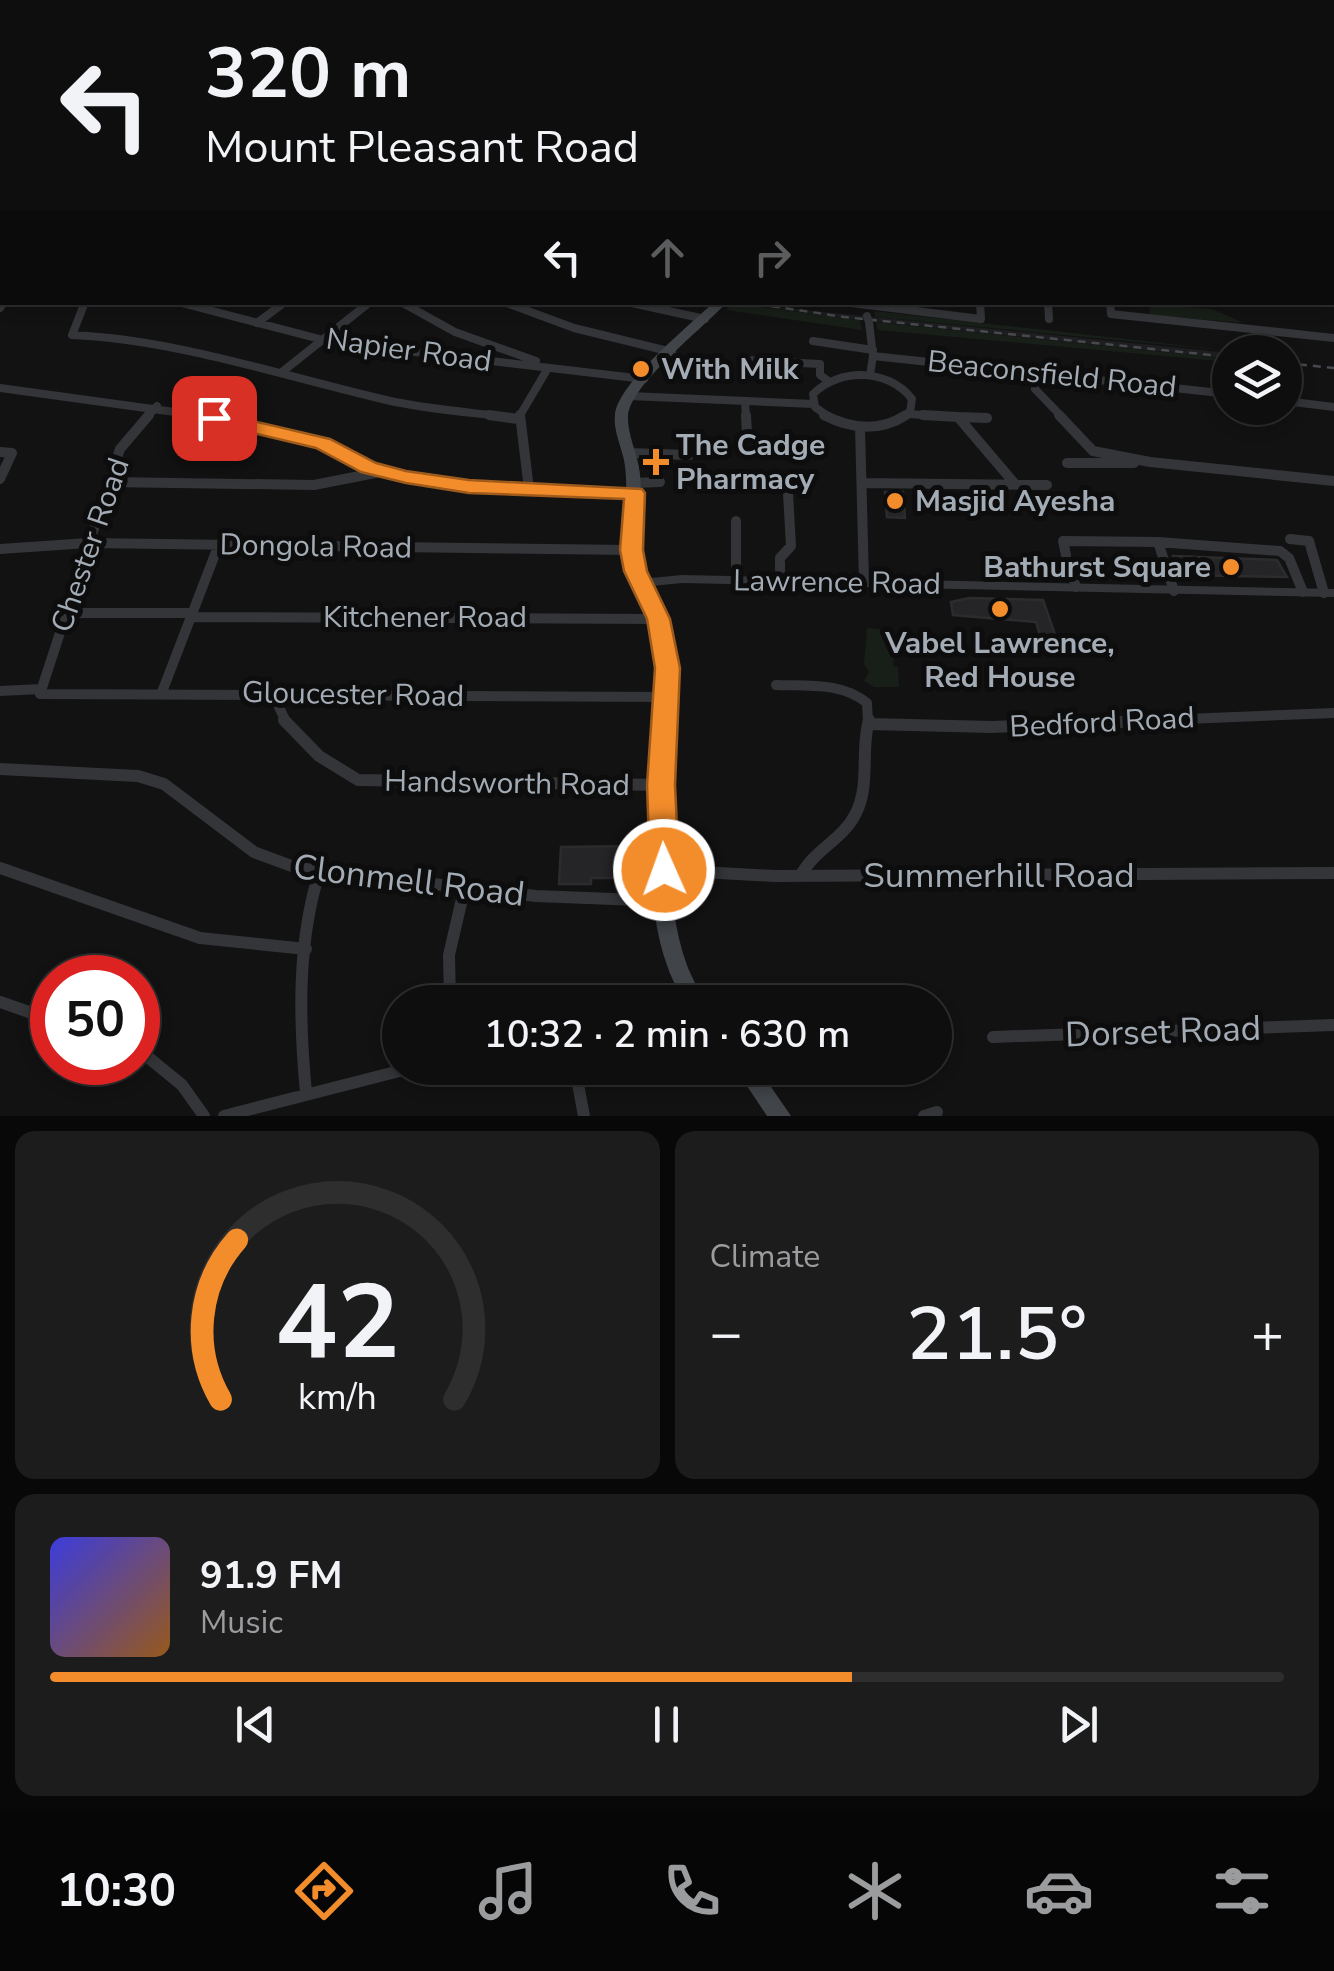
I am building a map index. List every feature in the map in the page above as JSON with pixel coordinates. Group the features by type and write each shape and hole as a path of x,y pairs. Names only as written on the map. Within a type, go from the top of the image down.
{"main road":[{"path":"687,985 671,949 665,900 661,785 668,668 658,619 631,550 634,488 621,416 629,396 718,305"},
{"path":"758,1085 780,1116"}],"street":[{"path":"85,305 72,335 112,337 282,372 390,401 518,419"},
{"name":"Napier Road","path":"197,305 323,341 516,360"},
{"path":"257,323 281,305"},
{"path":"282,372 366,305"},
{"path":"407,305 516,360 548,368 644,379"},
{"path":"512,305 574,328 672,352"},
{"path":"641,305 705,319"},
{"path":"849,305 867,315 981,319 980,305"},
{"path":"1048,305 1049,319"},
{"path":"1110,305 1110,314 1334,338"},
{"path":"867,315 873,353 870,376"},
{"name":"Beaconsfield Road","path":"813,341 834,349 1212,392"},
{"path":"745,360 820,364 820,375 827,380"},
{"path":"528,489 518,419 548,368"},
{"path":"1034,371 1035,389 1093,451 1095,464"},
{"path":"813,404 814,391 827,380 870,376 889,380 906,390 912,404 908,414"},
{"path":"0,388 158,406 322,443 380,472 469,486 634,488 660,482"},
{"path":"629,396 813,404 830,419 860,426 886,425 908,414 987,418"},
{"path":"746,402 747,434"},
{"path":"1302,403 1334,407"},
{"name":"Chester Road","path":"41,692 120,449 158,406"},
{"path":"958,418 1016,484"},
{"path":"860,426 864,582"},
{"path":"1093,451 1150,462 1334,481"},
{"path":"0,479 6,452"},
{"path":"628,453 689,454"},
{"path":"1067,464 1150,462"},
{"path":"109,482 314,485 380,472"},
{"path":"862,483 1047,486"},
{"path":"780,581 780,558 791,546 788,493"},
{"path":"736,521 736,580"},
{"path":"1290,538 1309,541 1329,593"},
{"path":"1066,555 1062,541 1158,542 1280,551 1289,558 1303,592"},
{"path":"1158,542 1174,591"},
{"name":"Dongola Road","path":"0,549 88,543 631,550"},
{"path":"162,692 219,544"},
{"name":"Lawrence Road","path":"641,583 673,579 1074,581 1174,591 1329,593"},
{"name":"Kitchener Road","path":"68,612 658,619"},
{"path":"776,685 855,692 867,703 862,808 846,831 806,864 800,876"},
{"name":"Gloucester Road","path":"0,691 666,697"},
{"name":"Handsworth Road","path":"273,694 279,710 308,746 336,770 358,780 661,785"},
{"name":"Bedford Road","path":"869,724 992,727 1334,713"},
{"name":"Clonmell Road","path":"0,769 138,776 164,784 254,852 276,863 536,896 665,900"},
{"path":"0,868 200,938 306,949"},
{"path":"306,1093 301,1047 306,949 311,892 320,870"},
{"name":"Summerhill Road","path":"664,870 800,876 1334,873"},
{"path":"449,985 448,955 465,886"},
{"path":"0,1002 30,1012"},
{"name":"Dorset Road","path":"993,1038 1334,1025"},
{"path":"160,1066 182,1085 204,1116"},
{"path":"224,1116 382,1075"},
{"path":"577,1085 584,1116"}],"shaded area":[{"path":"730,305 747,305 860,320 862,330 726,310"},
{"path":"751,305 1212,351 1212,357 853,319"},
{"path":"1149,305 1188,305 1212,309 1244,323 1150,315"},
{"path":"874,311 1212,349 875,317"},
{"path":"876,322 1212,357 1212,360 878,330"},
{"path":"867,628 895,631 893,666 898,667 899,687 874,687 864,681 869,672 864,664"}],"building":[{"name":"Masjid Ayesha","path":"885,492 903,492 905,518 887,517"},
{"name":"Bathurst Square","path":"1173,556 1277,560 1287,577 1180,575"},
{"name":"Vabel Lawrence, Red House","path":"969,598 1043,600 1060,649 1007,653 1003,640 1041,639 1036,622 953,615 951,602"},
{"path":"561,847 645,848 648,878 591,878 591,884 559,884"}],"railway":[{"path":"764,305 844,317 1212,355"},
{"path":"1302,365 1334,368"}],"place":[{"name":"With Milk","path":"641,369"},
{"name":"The Cadge Pharmacy","path":"656,462"},
{"name":"Masjid Ayesha","path":"895,501"},
{"name":"Bathurst Square","path":"1231,567"},
{"name":"Vabel Lawrence, Red House","path":"1000,609"}],"route":[{"path":"214,418 322,443 368,468 406,477 469,486 635,493 631,550 658,619 668,668 661,785 664,870"}]}
